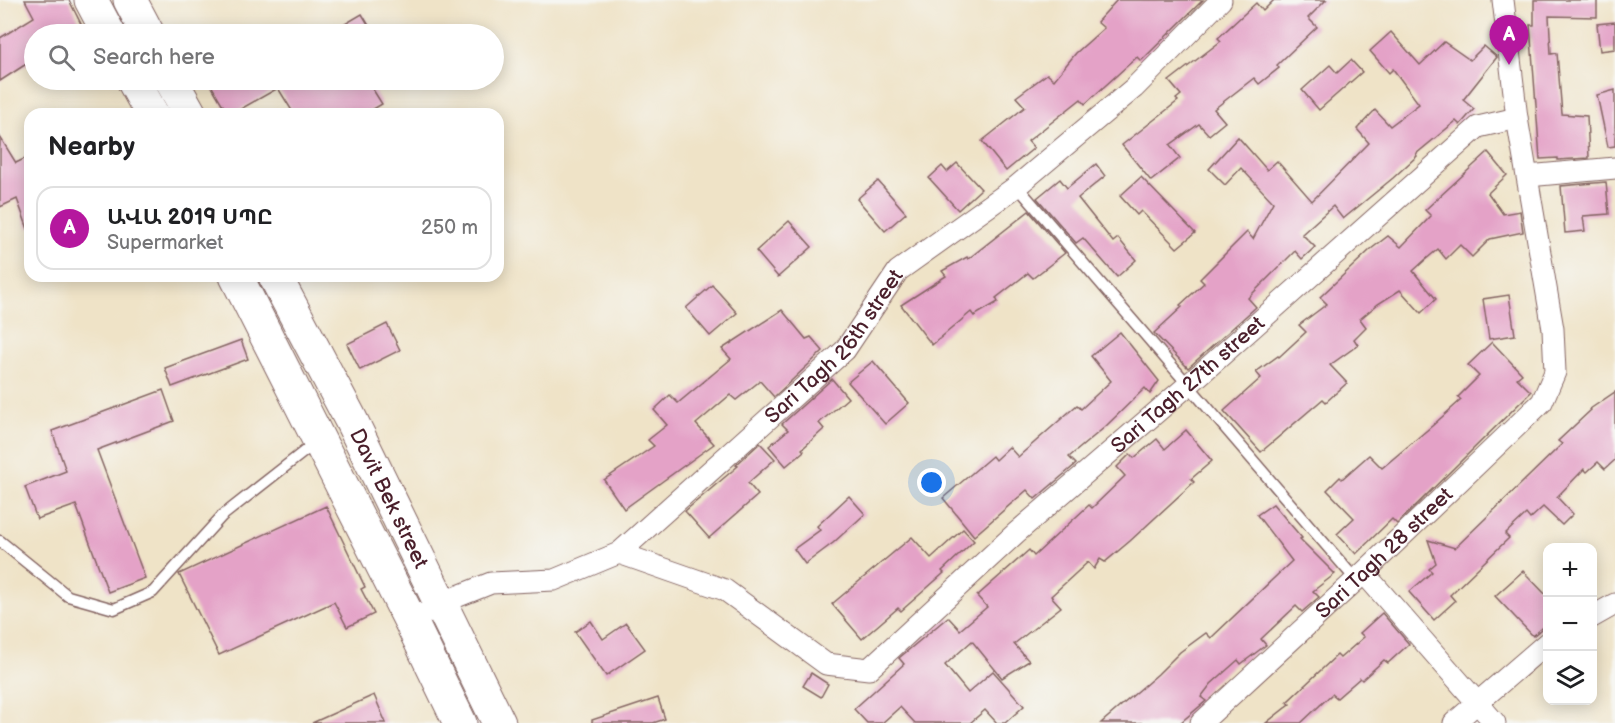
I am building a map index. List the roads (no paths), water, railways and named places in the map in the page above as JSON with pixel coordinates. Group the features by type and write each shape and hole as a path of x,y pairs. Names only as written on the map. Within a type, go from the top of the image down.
{"main road":[{"path":"91,0 104,24"},
{"path":"130,0 143,24"},
{"path":"139,90 149,108"},
{"path":"177,90 187,108"},
{"name":"Davit Bek street","path":"239,282 460,723"},
{"name":"Davit Bek street","path":"278,282 350,418 499,723"}],"street":[{"name":"Sari Tagh 26th street","path":"411,622 441,603 491,583 554,580 619,553 845,350 898,271 1017,186 1134,88 1221,0"},
{"path":"1503,0 1517,118 1528,176 1615,168"},
{"name":"Sari Tagh 27th street","path":"619,553 725,590 826,664 869,669 1016,533 1187,386 1478,127 1517,118"},
{"name":"Sari Tagh 28 street","path":"1202,723 1542,402 1555,372 1553,329 1528,176"},
{"path":"1360,576 1479,702 1495,723"},
{"path":"1597,615 1615,604"},
{"path":"1454,723 1543,646"}],"lane":[{"path":"1017,186 1187,386 1360,576"},
{"path":"0,541 68,596 114,609 153,592 222,516 320,440"}],"place":[{"name":"ԱՎԱ 2019 ՍՊԸ","path":"1509,65"}]}
